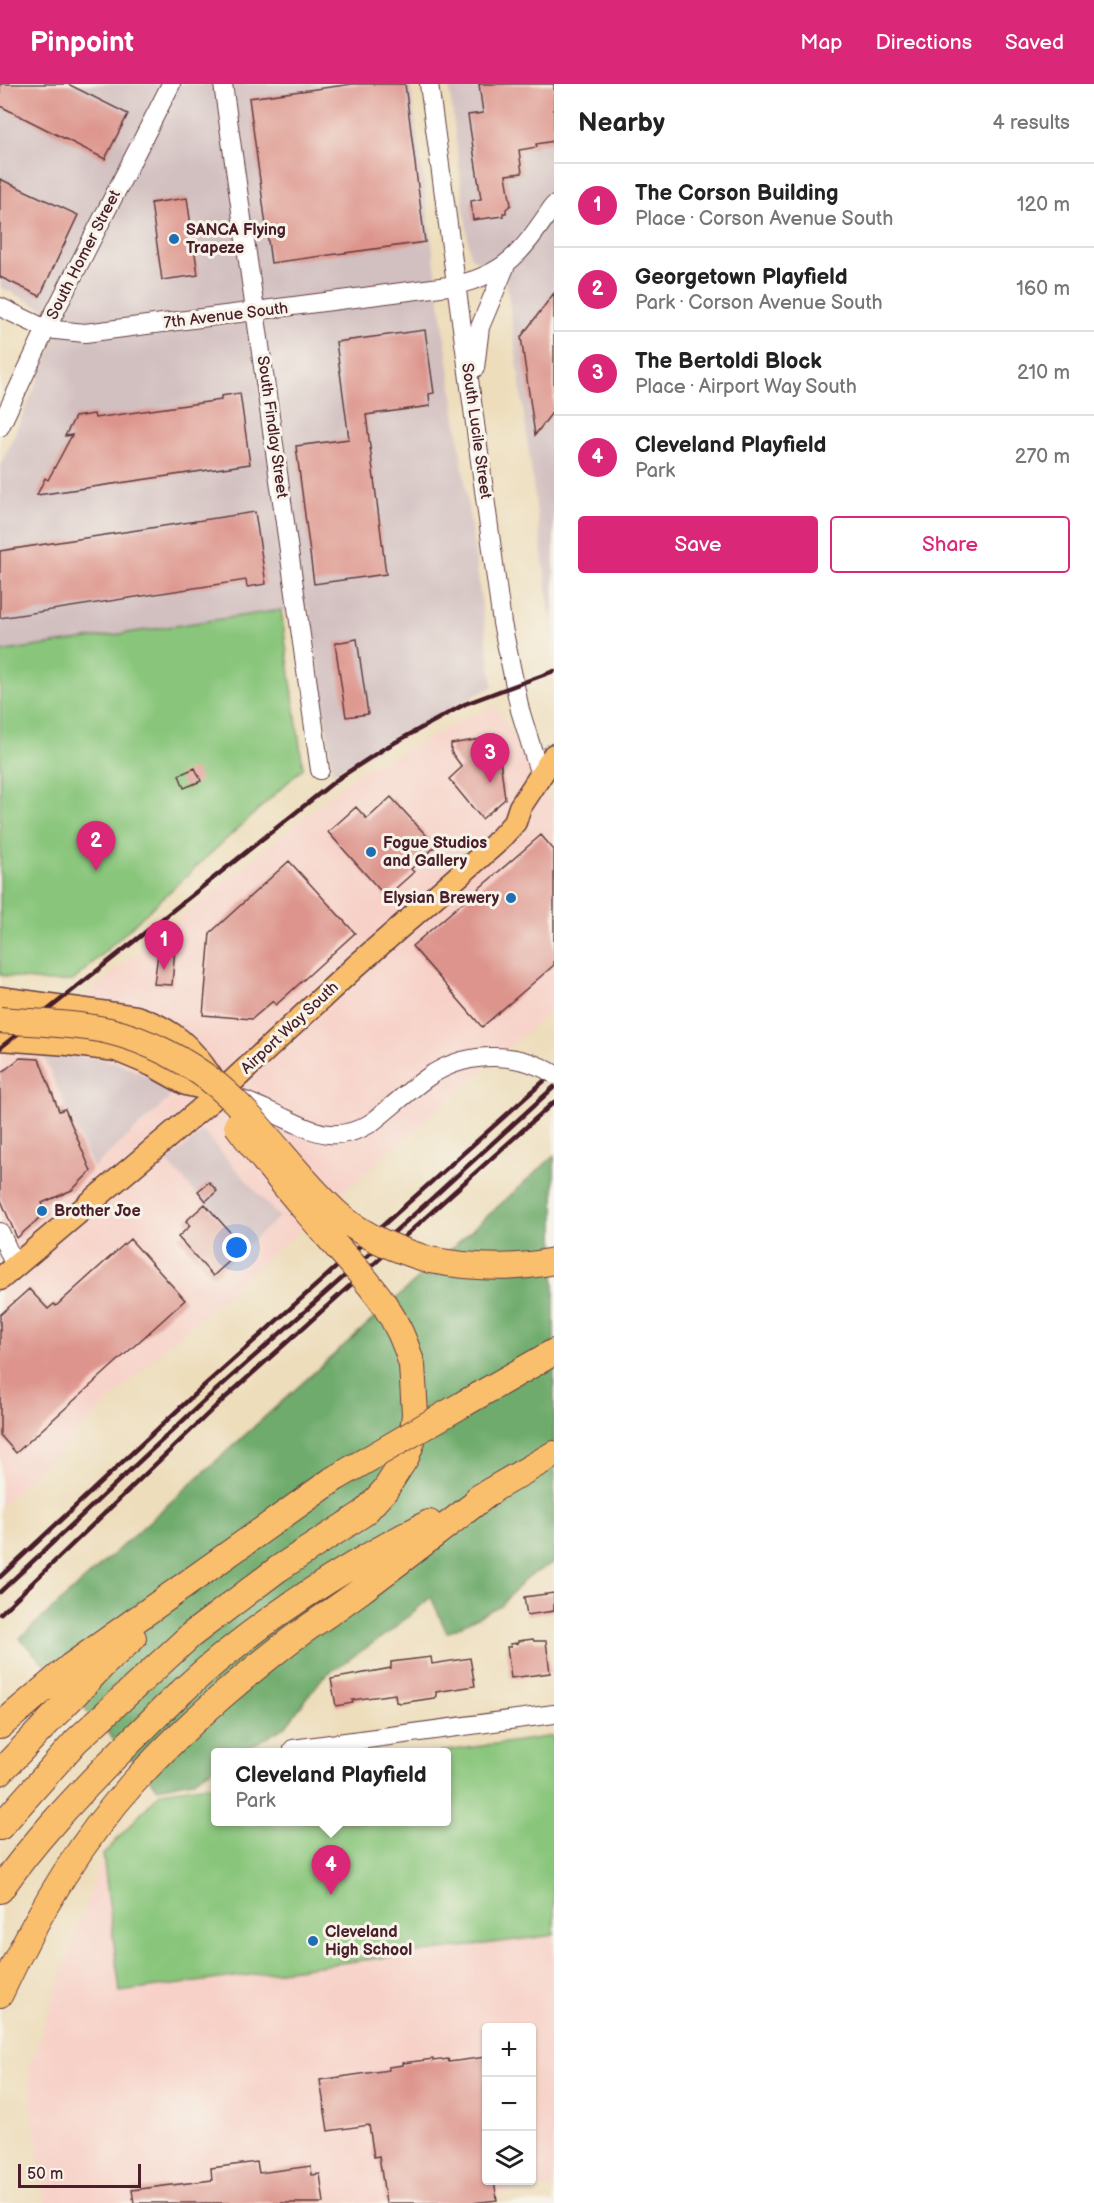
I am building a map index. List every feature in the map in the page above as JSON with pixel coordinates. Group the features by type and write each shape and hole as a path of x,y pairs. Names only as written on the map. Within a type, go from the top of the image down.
{"highway":[{"path":"0,1020 110,1031 160,1050 196,1070 219,1087 340,1215 380,1242 430,1260 455,1265 490,1268 533,1266 554,1261"},
{"path":"0,1827 76,1741 191,1635 278,1569 364,1513 385,1490 406,1457 412,1441 415,1414 412,1365 402,1333 379,1296 259,1156 196,1070"},
{"path":"0,1726 70,1666 334,1479 554,1352"},
{"path":"0,1890 17,1865 63,1810 164,1708 228,1651 280,1612 337,1575 554,1454"},
{"path":"0,1994 33,1928 65,1876 98,1827 147,1769 245,1677 288,1642 493,1490"},
{"path":"0,1772 105,1664 224,1555"}],"main road":[{"name":"Airport Way South","path":"7,1273 221,1092 357,965 446,889 500,839 515,822 520,807 554,755"},
{"path":"0,998 136,1017 151,1022 182,1040 201,1061 221,1092"},
{"path":"0,1039 116,1050 152,1065 186,1084 221,1092"}],"street":[{"name":"South Homer Street","path":"0,427 46,328 171,84"},
{"name":"South Findlay Street","path":"223,84 320,770"},
{"name":"South Lucile Street","path":"429,84 502,623 520,710 540,775"},
{"path":"473,410 474,370 480,327 506,264 523,248 554,206"},
{"name":"7th Avenue South","path":"0,308 46,328 85,333 109,332 456,285 476,281 506,264"},
{"path":"221,1092 265,1109 316,1133 333,1136 360,1130 432,1074 449,1065 466,1060 504,1057 540,1065 554,1074"},
{"path":"0,1232 7,1273"},
{"path":"300,1748 554,1714"}],"shaded area":[{"path":"0,84 410,84 493,686 333,773 309,607 0,652 0,467 64,319 0,287"},
{"path":"449,84 554,84 554,644 503,254 494,261 481,264 470,256"},
{"path":"495,705 551,802 554,798 554,1008 163,1350 0,1507 0,1051 13,1054 358,773"},
{"path":"42,1053 97,1058 118,1063 160,1082 166,1088 169,1099 93,1168"},
{"path":"202,1131 279,1217 244,1248 168,1162"},
{"name":"Cleveland High School","path":"554,1736 554,2187 427,2203 44,2203 28,2071 103,1855 161,1792 211,1785 211,1826 451,1826 451,1750"}],"green space":[{"path":"281,610 303,768 73,981 48,982 0,975 0,652"},
{"path":"554,1156 554,1562 526,1578 501,1605 447,1633 431,1597 391,1631 323,1677 285,1727 248,1748 211,1748 211,1769 192,1781 158,1788 20,1638"},
{"path":"554,1736 554,1935 120,1992 103,1855 161,1792 211,1785 211,1826 451,1826 451,1750"}],"building":[{"path":"0,84 68,84 128,114 105,159 0,106"},
{"path":"353,84 405,84 425,242 271,263 249,98"},
{"path":"479,84 554,84 554,141 519,150 522,173 506,175 511,205 503,216 473,220 471,201 481,199 468,115 483,113"},
{"path":"0,179 78,215 40,296 0,277"},
{"name":"SANCA Flying Trapeze","path":"187,198 198,275 162,280 151,203"},
{"path":"554,293 554,410 535,435 521,337"},
{"path":"425,330 434,393 429,394 430,406 366,415 386,574 314,584 296,446 349,439 336,342"},
{"path":"240,393 250,464 37,495 45,478 48,480 72,435 65,436 75,417 94,414 95,418 221,400 221,396"},
{"path":"255,512 266,584 247,587 246,580 0,618 0,551"},
{"path":"357,639 368,714 346,717 335,643"},
{"path":"493,737 498,742 505,799 482,819 449,779 462,767 451,752 451,744"},
{"path":"195,768 201,781 184,788 179,775"},
{"path":"391,797 436,846 411,869 414,872 386,897 328,832 356,807 367,819"},
{"name":"Elysian Brewery","path":"541,835 554,850 554,965 482,1027 412,946"},
{"path":"289,861 355,933 276,1005 273,1001 252,1019 203,1015 210,933"},
{"path":"159,946 175,947 172,985 154,984"},
{"path":"20,1058 39,1059 59,1111 65,1109 91,1171 72,1190 42,1203 46,1212 17,1238 0,1198 0,1074"},
{"path":"209,1182 217,1191 206,1201 198,1191"},
{"path":"205,1204 244,1248 213,1276 178,1237 190,1226 186,1221"},
{"path":"130,1239 185,1300 16,1453 0,1435 0,1315 29,1289 48,1309 54,1304 56,1306"},
{"path":"554,1593 554,1611 527,1615 524,1597"},
{"path":"533,1639 534,1641 546,1641 550,1673 511,1678 507,1647 511,1647 510,1644 518,1643 518,1641"},
{"path":"431,1657 432,1664 470,1658 475,1686 436,1692 434,1698 401,1703 396,1702 395,1694 352,1700 353,1703 336,1706 331,1679 391,1668 391,1662"},
{"path":"482,2058 482,2185 495,2185 497,2200 473,2203 386,2203 379,2156 374,2157 369,2125 328,2131 320,2080 389,2070 388,2067 403,2065 403,2063 433,2059 433,2061 448,2059 449,2062"},
{"path":"257,2162 259,2173 311,2166 312,2175 320,2174 324,2203 134,2203 132,2190 212,2180 211,2168"}],"railway":[{"path":"0,1048 339,778 385,748 465,704 554,671"},
{"path":"0,1577 197,1392 554,1072"},
{"path":"0,1592 205,1400 554,1087"},
{"path":"0,1614 215,1407 554,1102"}],"place":[{"name":"SANCA Flying Trapeze","path":"174,239"},
{"name":"The Bertoldi Block","path":"490,783"},
{"name":"Fogue Studios and Gallery","path":"371,852"},
{"name":"Georgetown Playfield","path":"96,871"},
{"name":"Elysian Brewery","path":"511,898"},
{"name":"The Corson Building","path":"164,970"},
{"name":"Brother Joe","path":"42,1211"},
{"name":"Cleveland Playfield","path":"331,1895"},
{"name":"Cleveland High School","path":"313,1941"}]}
